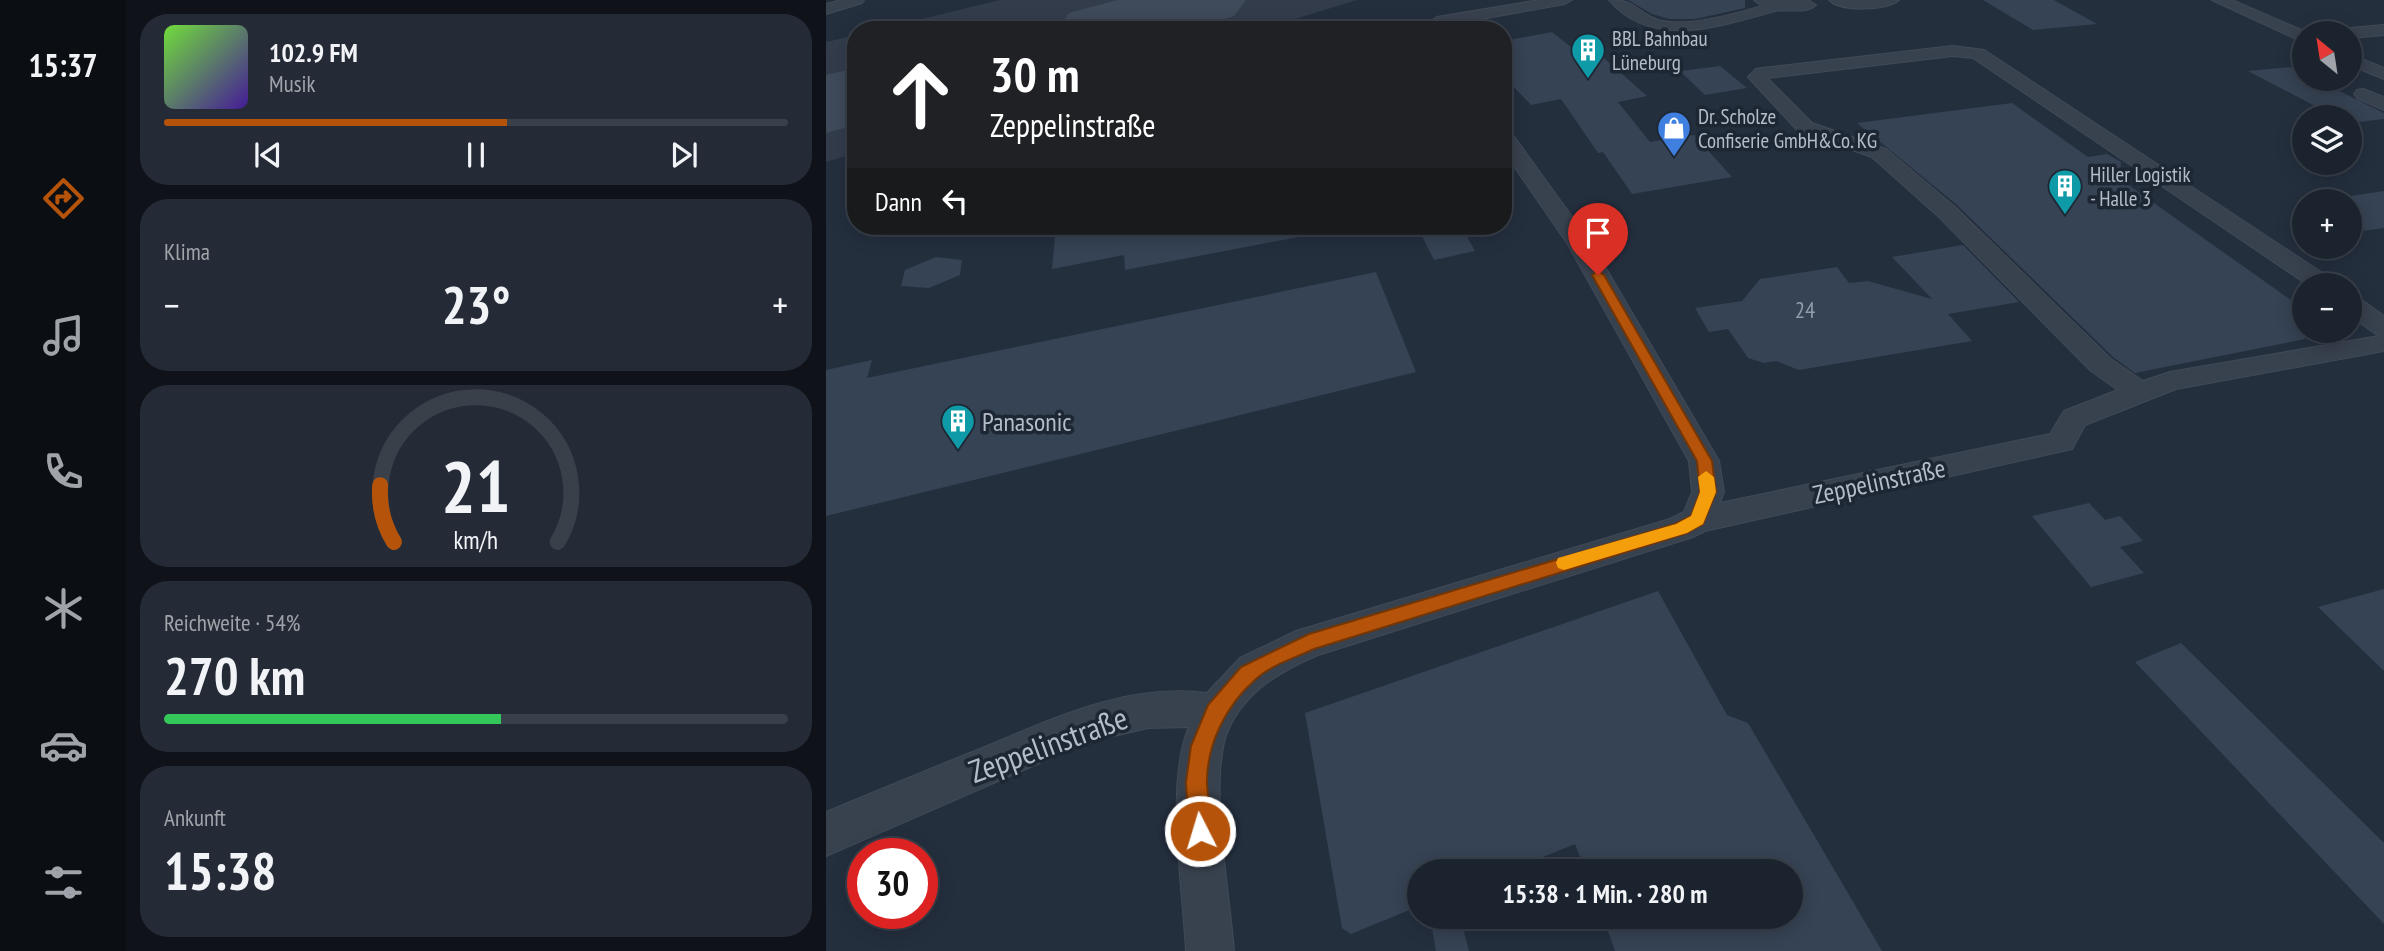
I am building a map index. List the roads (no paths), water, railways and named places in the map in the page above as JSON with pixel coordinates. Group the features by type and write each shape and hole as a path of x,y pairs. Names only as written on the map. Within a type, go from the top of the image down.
{"street":[{"path":"1441,21 1512,4 1566,0"},
{"path":"1616,0 1658,25 1672,27 1761,12 1768,3 1787,8 1808,5"},
{"path":"1836,0 1848,5 1892,0"},
{"path":"2219,0 2292,32"},
{"path":"826,9 847,1"},
{"path":"2362,32 2384,30"},
{"path":"2306,273 1978,54 1953,51 1762,73 1757,76 1805,127 1879,153 1947,212 2101,365 2141,393 2170,382 2384,343"},
{"path":"2362,64 2384,74"},
{"path":"2363,94 2384,104"},
{"path":"1517,174 1580,243 1704,461 1708,492 1697,520"},
{"path":"2362,312 2384,329"},
{"name":"Zeppelinstraße","path":"826,834 1081,726 1123,712 1157,707 1215,712 1248,673 1274,657 1309,642 1681,528 1697,520 2061,442 2074,418 2141,393"},
{"path":"1210,951 1196,782 1202,746 1215,712"}],"place":[{"name":"BBL Bahnbau Lüneburg","path":"1588,80"},
{"name":"Dr. Scholze Confiserie GmbH&Co. KG","path":"1674,158"},
{"name":"Hiller Logistik - Halle 3","path":"2065,216"},
{"name":"Panasonic","path":"958,451"}]}
